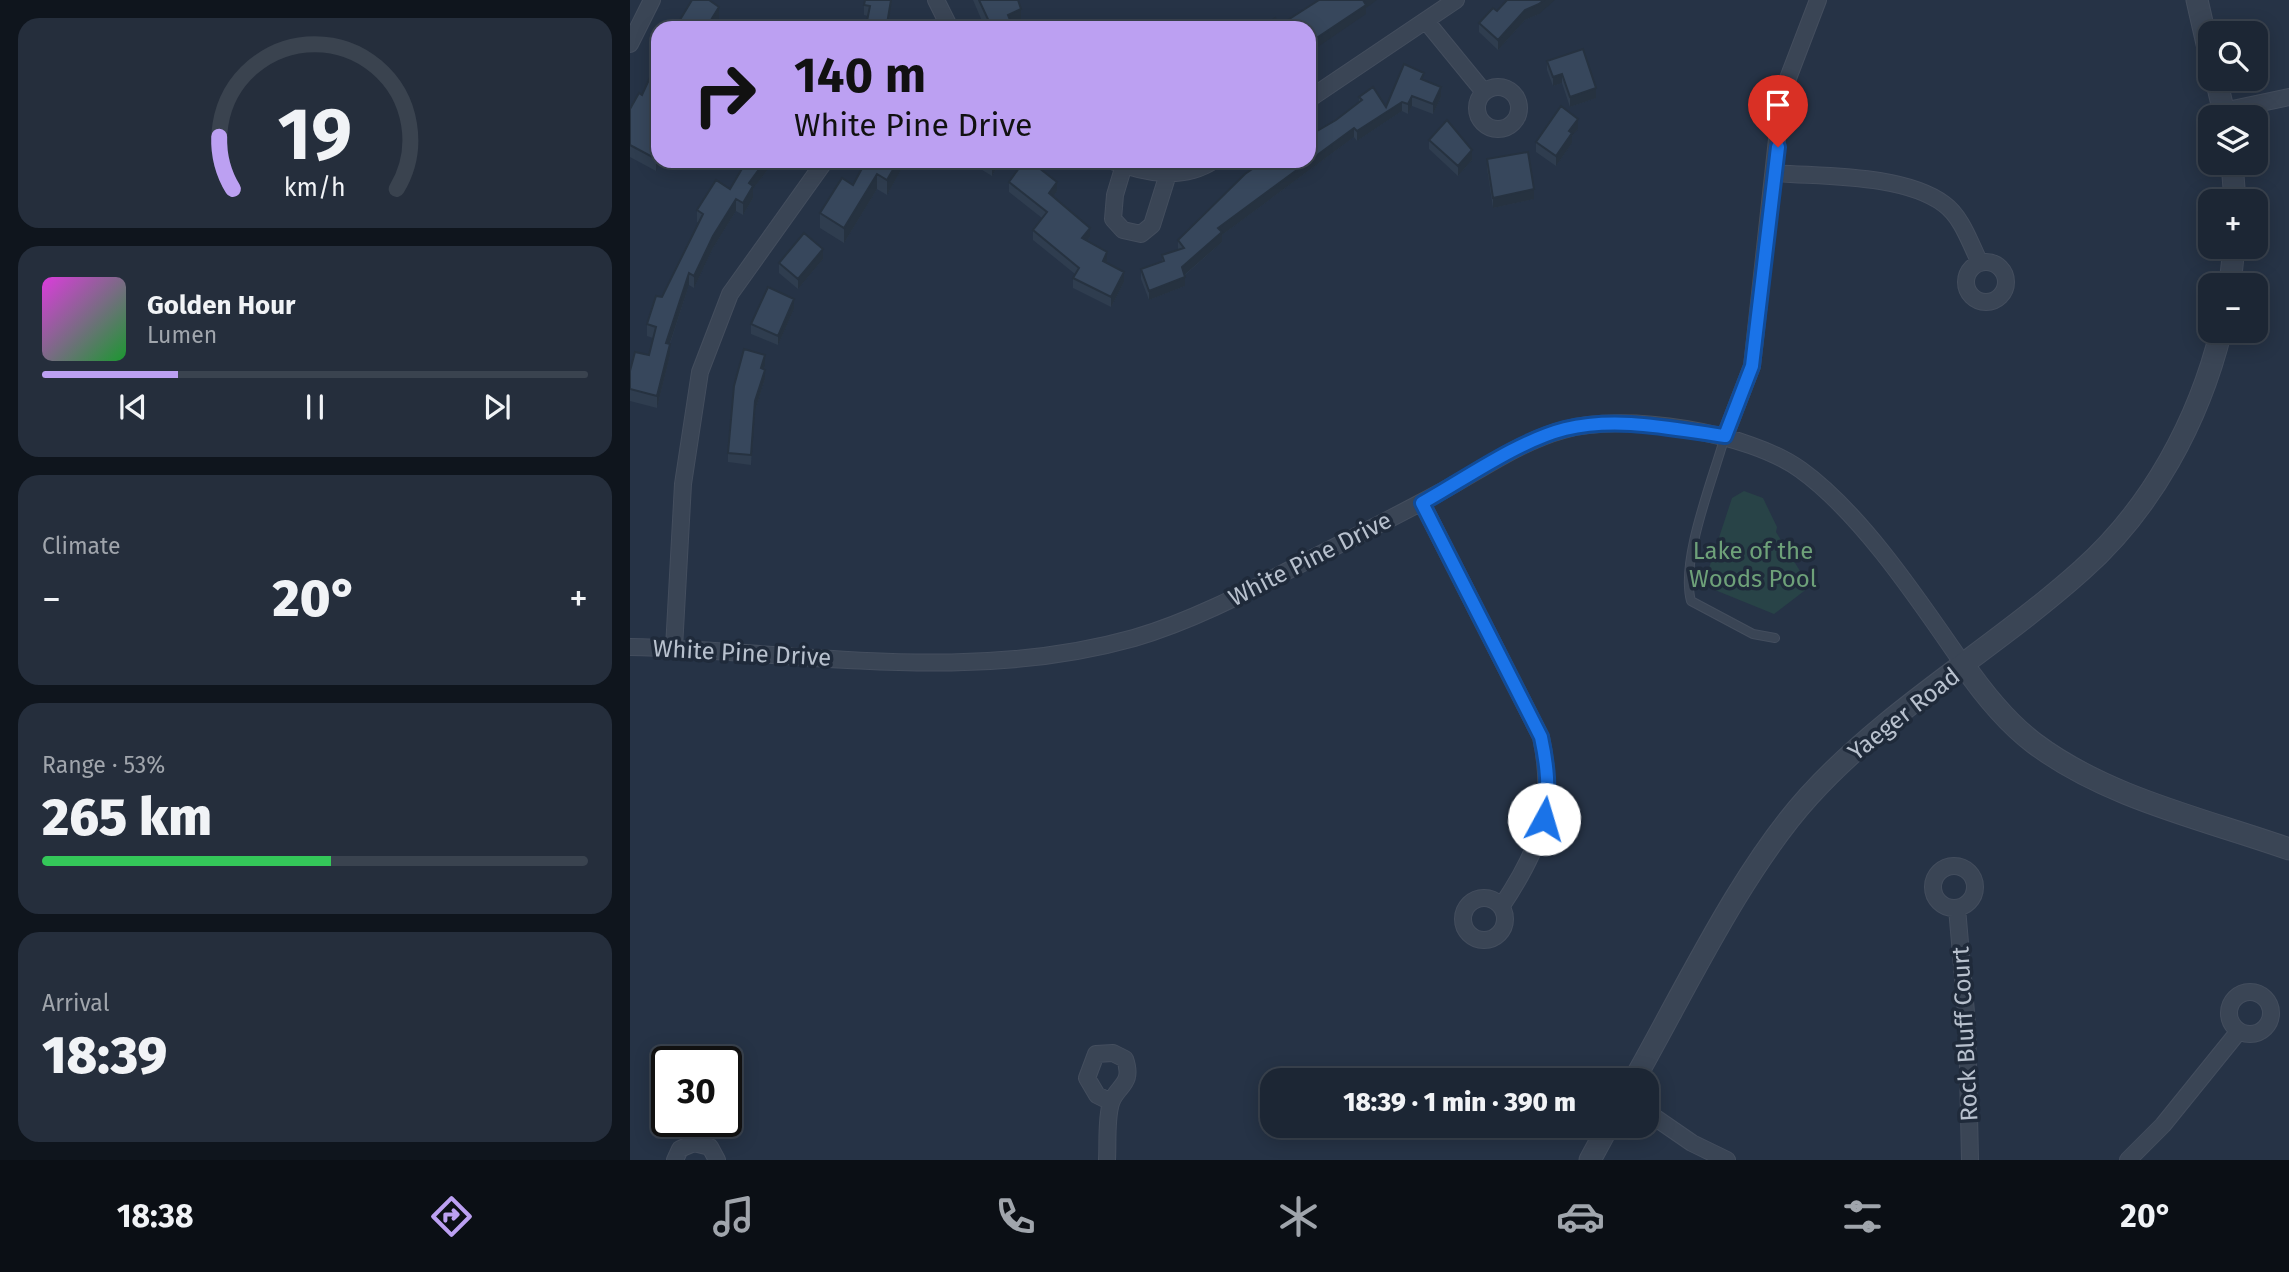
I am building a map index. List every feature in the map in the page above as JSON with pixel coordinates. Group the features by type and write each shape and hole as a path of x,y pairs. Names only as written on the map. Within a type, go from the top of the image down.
{"street":[{"path":"630,44 652,0"},
{"path":"936,0 946,21"},
{"path":"1316,94 1456,0"},
{"path":"1725,436 1752,366 1776,173 1782,94 1818,0"},
{"path":"2197,0 2202,21"},
{"path":"1426,21 1484,92"},
{"path":"2258,105 2289,97"},
{"path":"674,648 683,484 688,433 700,372 730,294 820,168"},
{"path":"1118,168 1113,219 1123,230 1141,234 1152,225 1168,174"},
{"path":"1141,168 1168,174 1202,168"},
{"path":"1776,173 1873,181 1921,193 1944,204 1958,219 1980,263"},
{"path":"1963,664 2084,569 2140,505 2188,425 2217,343"},
{"name":"White Pine Drive","path":"630,647 958,664 1067,655 1139,637 1219,606 1422,503 1525,446 1563,430 1634,424 1725,436 1758,447 1800,469 1839,505 1884,557 1963,664"},
{"path":"1422,503 1541,737 1545,757 1548,800 1540,838 1527,869 1501,907"},
{"name":"Yaeger Road","path":"1641,1068 1734,904 1788,821 1854,752 1963,664 2007,720 2054,758 2118,789 2289,849"},
{"name":"Rock Bluff Court","path":"1957,908 1967,1024 1970,1160"},
{"path":"2127,1160 2163,1125 2239,1031"},
{"path":"1107,1160 1111,1102"},
{"path":"1659,1120 1692,1143 1727,1160"},
{"path":"1590,1160 1602,1138"},
{"path":"675,1160 680,1149 694,1143 709,1147 717,1160"}],"lane":[{"path":"1725,436 1693,548 1686,584 1691,601 1753,634 1775,638"}],"green space":[{"name":"Lake of the Woods Pool","path":"1744,491 1763,498 1777,527 1776,532 1808,584 1808,588 1774,614 1710,588 1711,582 1705,580 1732,498"}],"building":[{"path":"692,0 709,0 719,7 710,21 679,21"},
{"path":"865,0 891,0 888,21 867,21 870,6 864,5"},
{"path":"979,0 1018,0 1021,9 1008,15 1010,21 989,21"},
{"path":"1319,0 1363,0 1366,5 1316,38 1316,21 1286,21"},
{"path":"1507,0 1544,0 1525,10 1498,40 1479,23 1493,8 1497,11"},
{"path":"1583,49 1596,88 1570,97 1562,74 1553,77 1547,61"},
{"path":"1404,64 1424,73 1421,79 1441,87 1433,104 1412,96 1408,104 1402,102 1357,131 1354,128 1316,156 1316,130 1336,120 1362,100 1359,97 1373,87 1386,107"},
{"path":"651,75 651,156 630,145 630,109 639,93 642,95"},
{"path":"1561,106 1578,119 1556,156 1536,142"},
{"path":"1447,120 1472,150 1458,166 1429,140"},
{"path":"1528,152 1534,189 1493,198 1487,159"},
{"path":"742,168 760,168 749,183 753,186 743,203 736,199 713,236 694,276 689,273 666,343 670,344 657,396 630,389 630,371 635,352 649,355 656,327 647,324 656,296 662,297 703,214 697,210 716,180 730,189"},
{"path":"862,168 894,168 887,180 877,174 844,228 820,213 842,178 853,185"},
{"path":"1019,168 1039,168 1057,182 1049,193 1090,228 1082,238 1107,252 1103,261 1124,272 1111,297 1073,278 1079,268 1033,230 1047,212 1009,182"},
{"path":"1254,168 1300,168 1218,228 1222,232 1182,267 1185,277 1149,291 1141,269 1164,261 1162,255 1184,248 1178,240"},
{"path":"804,233 823,249 798,279 779,263"},
{"path":"768,287 794,299 778,336 751,324"},
{"path":"744,349 765,355 761,368 765,370 755,401 751,455 728,453 734,386"}],"route":[{"path":"1544,819 1548,800 1547,767 1541,737 1422,503 1525,446 1563,430 1585,426 1634,424 1725,436 1752,366 1778,147"}]}
